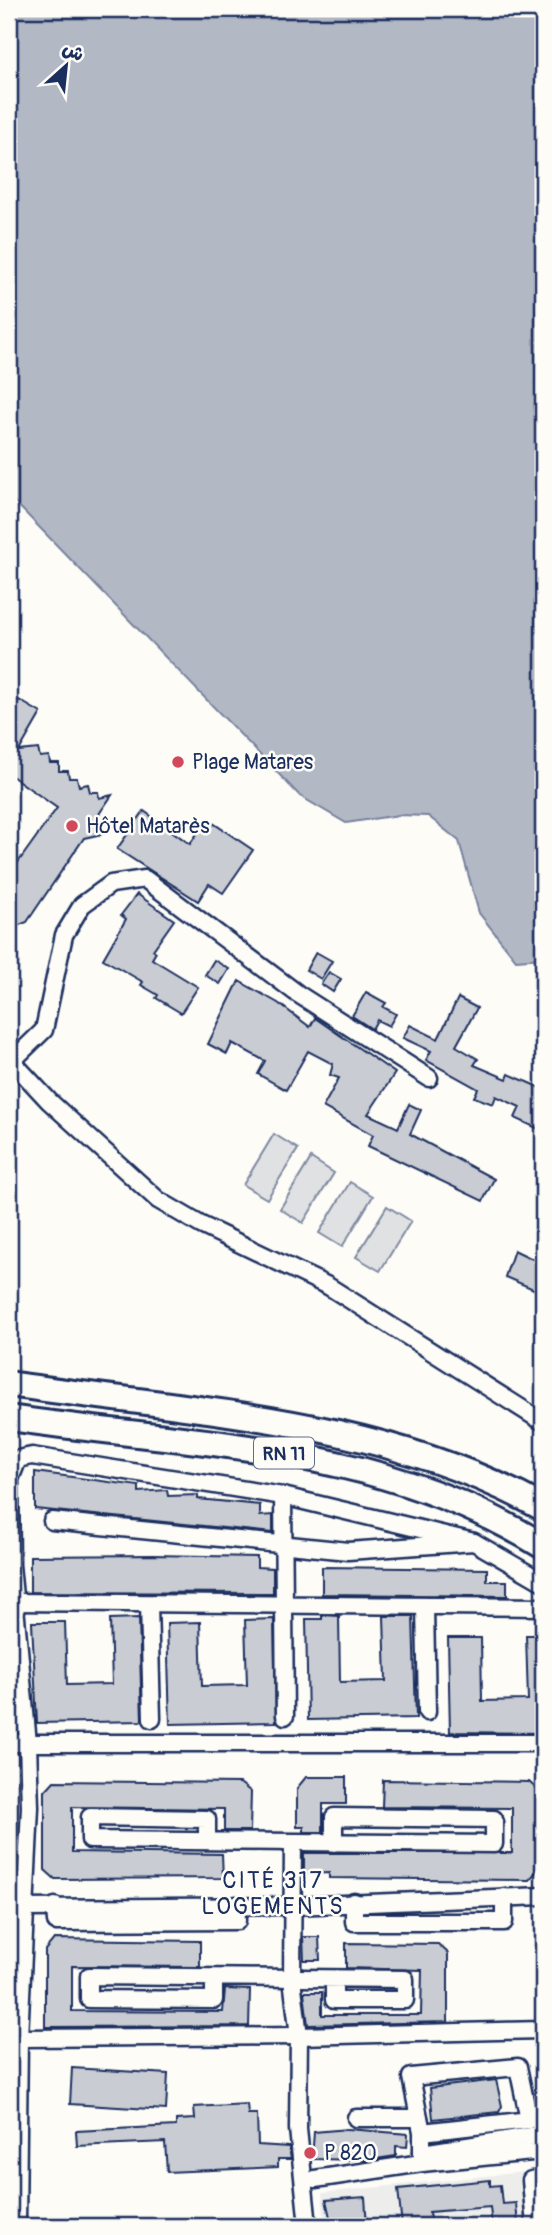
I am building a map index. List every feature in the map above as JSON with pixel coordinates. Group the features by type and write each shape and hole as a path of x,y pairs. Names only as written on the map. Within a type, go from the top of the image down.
{"highway":[{"name":"RN 11","path":"9,1384 282,1423 382,1442 458,1466 543,1508"},
{"name":"RN 11","path":"9,1418 312,1457 366,1469 463,1503 543,1546"}],"street":[{"path":"429,1078 298,994 145,878 111,884 82,905 64,935 44,1030 10,1060 67,1118 165,1205 328,1286 543,1422"},
{"path":"17,2226 19,2038 30,1807 11,1565 10,1479 18,1459 32,1457 283,1496 474,1542 543,1582"},
{"path":"283,1496 285,1716"},
{"path":"52,1521 348,1551 474,1542"},
{"path":"15,1602 543,1607"},
{"path":"149,1604 152,1719"},
{"path":"425,1606 426,1712"},
{"path":"9,1742 543,1743"},
{"path":"206,1841 207,1819 90,1817 90,1840 293,1843 494,1844 494,1819 334,1817 334,1843"},
{"path":"293,1843 292,1979 299,2036 298,2129 308,2226"},
{"path":"24,1908 293,1906 543,1896"},
{"path":"354,1902 354,1922 504,1922 503,1897"},
{"path":"214,1978 214,2000 89,1999 89,1976 334,1979"},
{"path":"19,2038 299,2036 543,2030"},
{"path":"356,2118 420,2125 529,2120 518,2067 411,2077 420,2125 422,2158"},
{"path":"315,2179 422,2158 543,2151"},
{"path":"535,2226 531,2179 543,2178"}],"shaded area":[{"path":"9,9 543,9 543,958 516,960 479,913 459,841 428,816 399,815 346,823 300,796 9,496"},
{"path":"274,1134 298,1149 267,1199 243,1185"},
{"path":"311,1158 334,1173 303,1223 280,1209"},
{"path":"350,1182 373,1196 342,1247 319,1233"},
{"path":"387,1206 411,1221 380,1271 356,1257"},
{"path":"523,2172 528,2226 325,2226 322,2193"}],"building":[{"name":"Hôtel Matarès","path":"19,700 41,713 19,751 38,749 40,757 49,756 50,763 59,763 59,771 68,771 69,778 77,778 79,786 88,784 90,792 98,792 99,798 112,795 97,817 102,834 84,838 27,922 9,929 9,875 57,808 9,774 9,717"},
{"path":"144,811 190,844 207,819 253,850 223,893 209,884 198,901 117,849"},
{"path":"137,894 174,920 153,950 156,952 152,959 198,987 181,1013 156,998 158,995 141,985 143,982 103,959 126,919 121,915"},
{"path":"316,952 332,961 321,979 306,970"},
{"path":"214,960 229,969 220,984 205,975"},
{"path":"329,972 341,979 333,992 321,984"},
{"path":"239,981 278,1003 310,1027 315,1018 395,1073 368,1114 398,1128 409,1104 421,1110 410,1134 494,1179 483,1201 368,1146 373,1135 323,1107 339,1078 330,1075 333,1064 308,1051 286,1090 258,1074 265,1061 232,1043 227,1054 208,1044"},
{"path":"366,992 386,1003 383,1007 396,1014 389,1026 377,1020 372,1029 352,1016"},
{"path":"458,998 477,1008 456,1046 478,1059 474,1065 507,1079 509,1074 543,1089 543,1131 515,1118 520,1107 496,1096 493,1104 474,1097 478,1089 426,1060 431,1051 403,1038 410,1025 438,1039"},
{"path":"514,1250 543,1264 543,1293 505,1277"},
{"path":"35,1472 139,1486 139,1492 167,1490 168,1496 198,1495 198,1499 260,1505 260,1516 273,1515 273,1533 35,1509"},
{"path":"30,1556 257,1557 257,1567 273,1568 273,1593 30,1592"},
{"path":"322,1567 487,1569 487,1581 507,1581 507,1596 322,1594"},
{"path":"322,1615 339,1616 340,1682 386,1681 384,1616 413,1616 416,1718 308,1720 306,1619 322,1619"},
{"path":"139,1618 142,1721 37,1723 32,1622 65,1622 67,1685 112,1684 110,1619"},
{"path":"274,1619 276,1722 170,1724 167,1623 200,1622 202,1686 247,1685 245,1620"},
{"path":"526,1635 543,1635 543,1733 450,1732 448,1638 481,1638 482,1701 528,1700"},
{"path":"306,1777 346,1777 346,1804 323,1804 323,1832 304,1832 304,1827 297,1827 297,1788"},
{"path":"383,1780 529,1782 539,1791 538,1870 529,1880 329,1878 329,1873 304,1874 304,1853 512,1853 512,1808 382,1807"},
{"path":"54,1781 240,1783 251,1792 250,1831 224,1831 224,1809 72,1807 72,1852 222,1854 223,1878 55,1879 45,1870 45,1791"},
{"path":"303,1937 319,1937 320,1960 304,1960"},
{"path":"54,1939 200,1941 200,1967 72,1966 72,2011 223,2012 225,1989 250,1990 249,2026 45,2027 45,1950"},
{"path":"346,1943 438,1944 448,1953 448,2022 308,2025 304,1992 322,1992 322,2015 421,2015 422,1970 346,1968"},
{"path":"72,2068 168,2074 166,2110 70,2104"},
{"path":"496,2080 502,2106 499,2112 433,2119 430,2088"},
{"path":"247,2104 248,2114 257,2114 258,2145 289,2147 291,2159 278,2159 278,2167 167,2172 165,2142 77,2146 76,2131 176,2126 176,2120 195,2119 194,2107"},
{"path":"348,2129 408,2134 407,2147 396,2146 396,2156 369,2160 312,2159 314,2132"},
{"path":"490,2180 490,2186 500,2185 502,2204 516,2203 518,2226 492,2226 490,2207 429,2212 431,2226 402,2226 398,2189"},
{"path":"365,2197 367,2226 332,2226 326,2200"}],"place":[{"name":"Plage Matares","path":"178,762"},
{"name":"Hôtel Matarès","path":"72,826"},
{"name":"P 820","path":"310,2153"}],"district":[{"name":"CITÉ 317 LOGEMENTS","path":"273,1893"}]}
